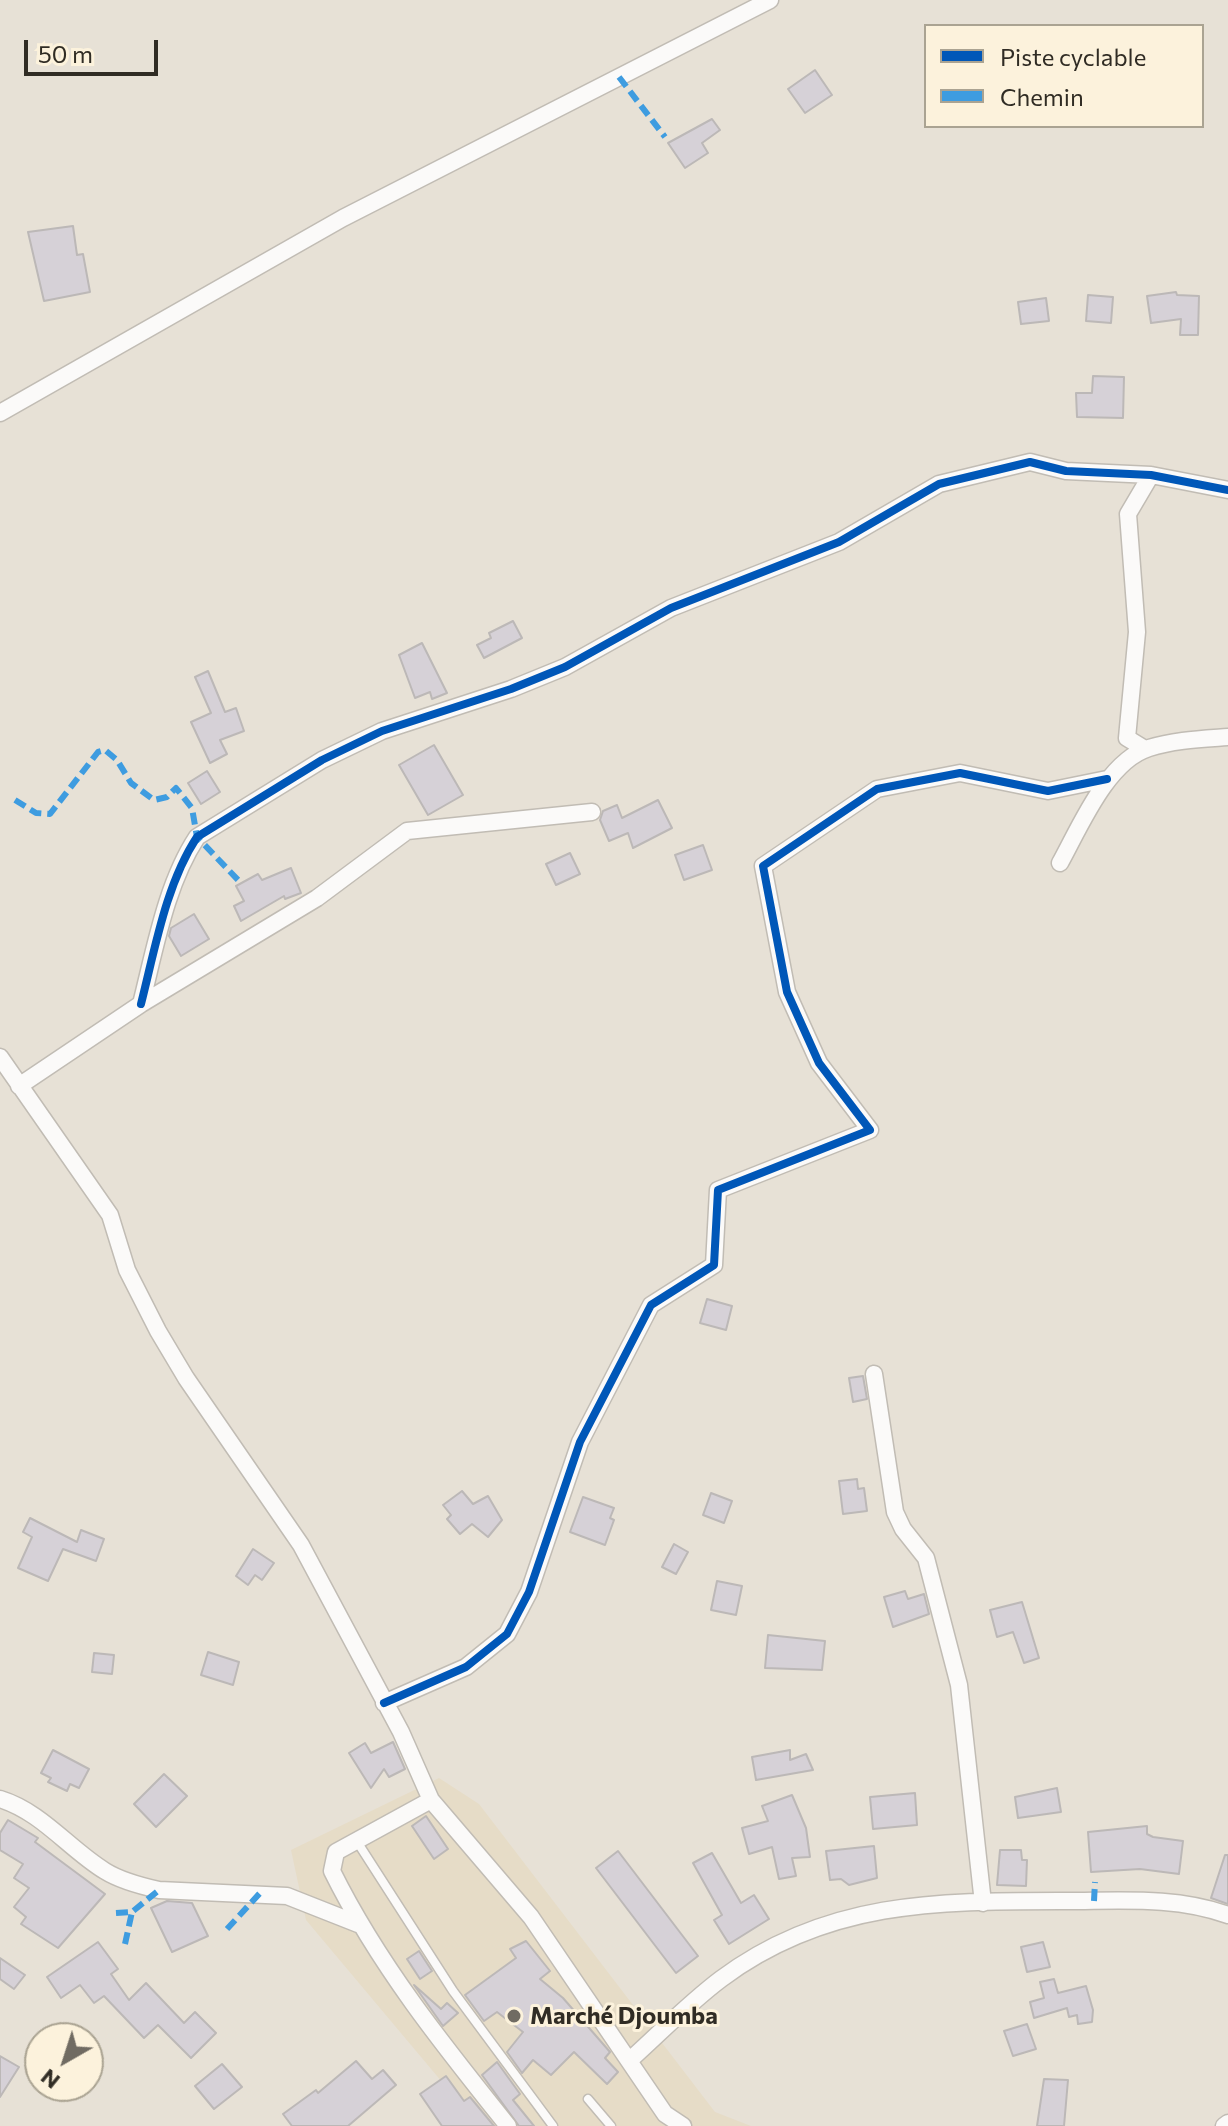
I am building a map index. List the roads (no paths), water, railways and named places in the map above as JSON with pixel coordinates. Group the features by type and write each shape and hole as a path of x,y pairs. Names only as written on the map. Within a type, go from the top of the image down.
{"street":[{"path":"0,413 343,218 770,0"},
{"path":"141,1004 175,886 186,855 197,837 322,760 382,731 511,689 565,667 671,608 839,542 939,484 1030,462 1066,471 1151,475 1228,490"},
{"path":"1145,749 1127,738 1137,632 1128,514 1151,475"},
{"path":"1060,863 1107,779 1145,749 1184,740 1228,737"},
{"path":"384,1703 466,1667 507,1634 529,1592 580,1442 651,1305 714,1265 718,1190 870,1130 819,1063 787,992 763,866 877,789 960,773 1048,791 1107,779"},
{"path":"19,1086 141,1004 317,898 407,831 592,812"},
{"path":"0,1057 110,1215 127,1270 158,1331 186,1378 301,1545 407,1744 431,1800 531,1917 665,2114 683,2126"},
{"path":"874,1374 895,1512 903,1529 926,1558 959,1685 983,1903"},
{"path":"0,1799 39,1819 107,1872 139,1885 159,1890 287,1896 358,1924"},
{"path":"431,1800 336,1852 332,1871 358,1924 508,2126"},
{"path":"630,2060 721,1979 772,1947 830,1920 912,1905 1142,1900 1206,1907 1228,1915"}],"lane":[{"path":"356,1840 453,1991 553,2126"},
{"path":"588,2099 611,2126"}],"place":[{"name":"Marché Djoumba","path":"514,2016"}]}
